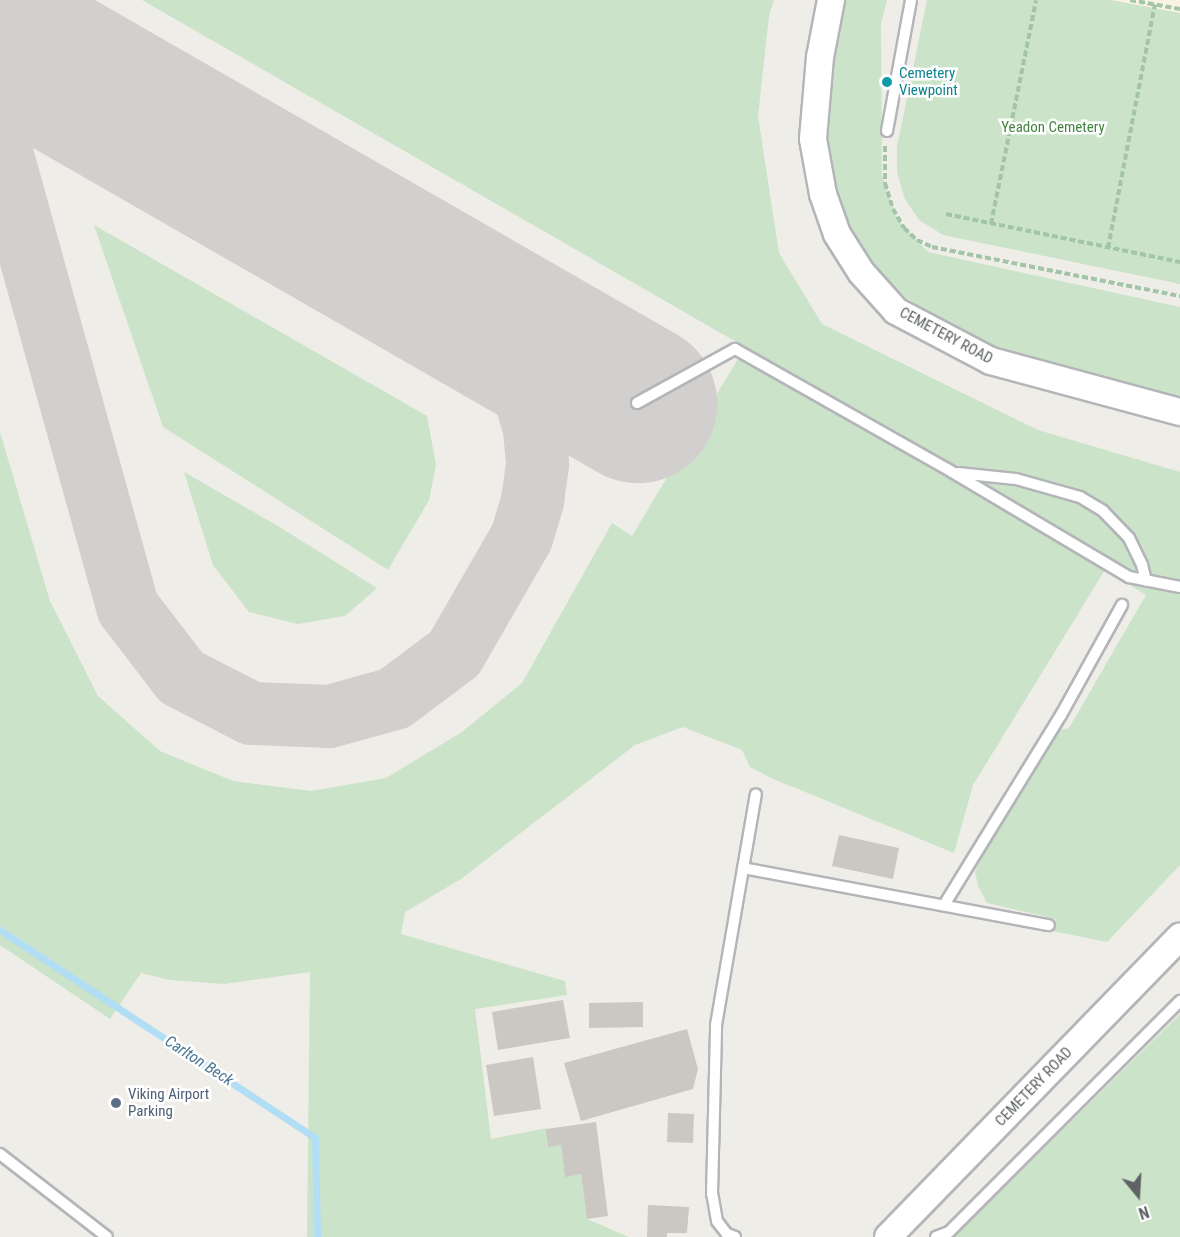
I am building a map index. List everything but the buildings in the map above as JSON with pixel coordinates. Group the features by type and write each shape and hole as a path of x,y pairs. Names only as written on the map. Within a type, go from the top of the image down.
{"street":[{"name":"CEMETERY ROAD","path":"831,0 818,76 813,139 823,194 837,234 861,272 896,311 991,361 1180,412"},
{"name":"CEMETERY ROAD","path":"893,1236 1180,937"}],"lane":[{"path":"887,131 911,0"},
{"path":"638,403 735,349 952,472 1129,577 1180,587"},
{"path":"952,472 1016,479 1080,497 1103,512 1129,538 1142,565 1146,581"},
{"path":"944,905 1061,715 1122,605"},
{"path":"735,1237 727,1234 717,1221 712,1194 716,1024 756,794"},
{"path":"744,868 1049,925"},
{"path":"936,1237 949,1232 1180,1001"},
{"path":"0,1154 107,1237"}],"path":[{"path":"991,224 1036,0"},
{"path":"1130,0 1180,9"},
{"path":"1108,248 1155,5"},
{"path":"887,131 883,157 885,183 893,209 903,228 917,240 932,247 1180,296"},
{"path":"946,214 1180,262"}],"shaded area":[{"path":"1111,0 1180,0 1180,13"}],"green space":[{"path":"142,0 774,0 769,16 758,116 779,253 822,324 1038,430 1180,472 1180,865 1107,942 1052,931 1056,919 987,903 978,886 975,871 1051,732 1069,728 1146,595 1105,570 973,785 954,853 771,778 750,767 742,750 683,727 635,745 461,879 405,912 401,934 565,981 567,995 475,1009 491,1139 547,1128 548,1146 561,1145 565,1176 581,1174 587,1219 629,1237 307,1237 310,972 224,984 170,980 141,973 110,1019 0,945 0,432 50,601 98,696 160,751 233,781 311,791 386,778 462,732 522,683 612,523 632,536 745,347"},
{"path":"844,0 887,0 881,24 882,176 898,220 928,252 1180,307 1180,399 1004,351 952,326 905,297 880,273 854,238 837,198 830,156 826,101"},
{"name":"Yeadon Cemetery","path":"927,0 1111,0 1180,13 1180,284 943,235 919,220 905,199 897,173 897,147"},
{"path":"94,225 427,416 436,465 429,500 388,570 163,427"},
{"path":"184,472 278,526 377,588 345,616 298,624 249,612 213,565"},
{"path":"1180,1014 1180,1237 954,1237"}],"waterway":[{"name":"Carlton Beck","path":"0,930 315,1138 317,1237"}],"taxiway":[{"path":"0,148 128,608 181,677 251,713 329,716 394,698 454,653 521,537 532,500 537,463 534,428 523,393 508,361 486,332 427,282"}],"runway":[{"path":"0,37 637,403"}],"place":[{"name":"Cemetery Viewpoint","path":"887,82"},
{"name":"Viking Airport Parking","path":"116,1103"}]}
